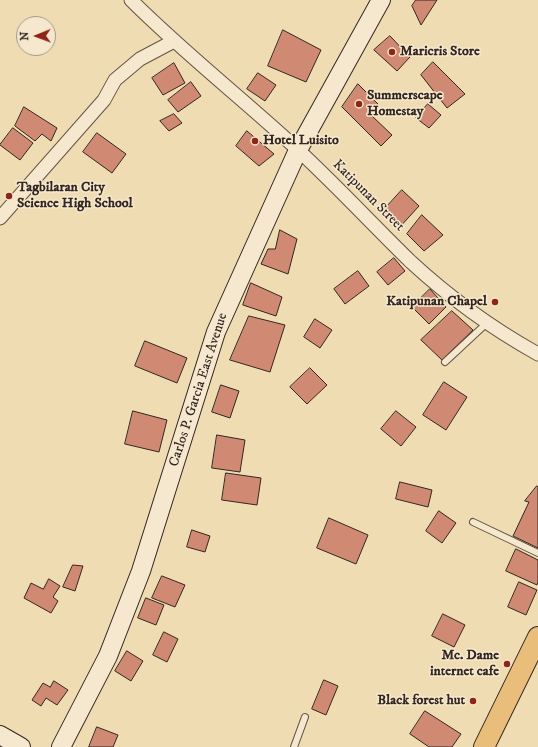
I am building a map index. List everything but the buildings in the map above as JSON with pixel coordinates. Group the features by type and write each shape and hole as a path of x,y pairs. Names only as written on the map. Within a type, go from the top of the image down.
{"main road":[{"name":"Carlos P. Garcia East Avenue","path":"61,747 108,656 141,571 216,332 298,150 381,0"},
{"path":"484,747 538,637"},
{"path":"0,735 21,747"}],"street":[{"name":"Katipunan Street","path":"131,0 174,41 298,150 412,263 462,305 517,343 538,354"},
{"path":"0,218 104,100 115,80 140,59 174,41"}],"lane":[{"path":"445,362 488,322"},
{"path":"473,522 538,553"},
{"path":"294,747 305,718"}],"place":[{"name":"Maricris Store","path":"392,52"},
{"name":"Summerscape Homestay","path":"359,104"},
{"name":"Hotel Luisito","path":"255,141"},
{"name":"Tagbilaran City Science High School","path":"9,196"},
{"name":"Katipunan Chapel","path":"495,302"},
{"name":"Mc. Dame internet cafe","path":"507,664"},
{"name":"Black forest hut","path":"473,701"}]}
